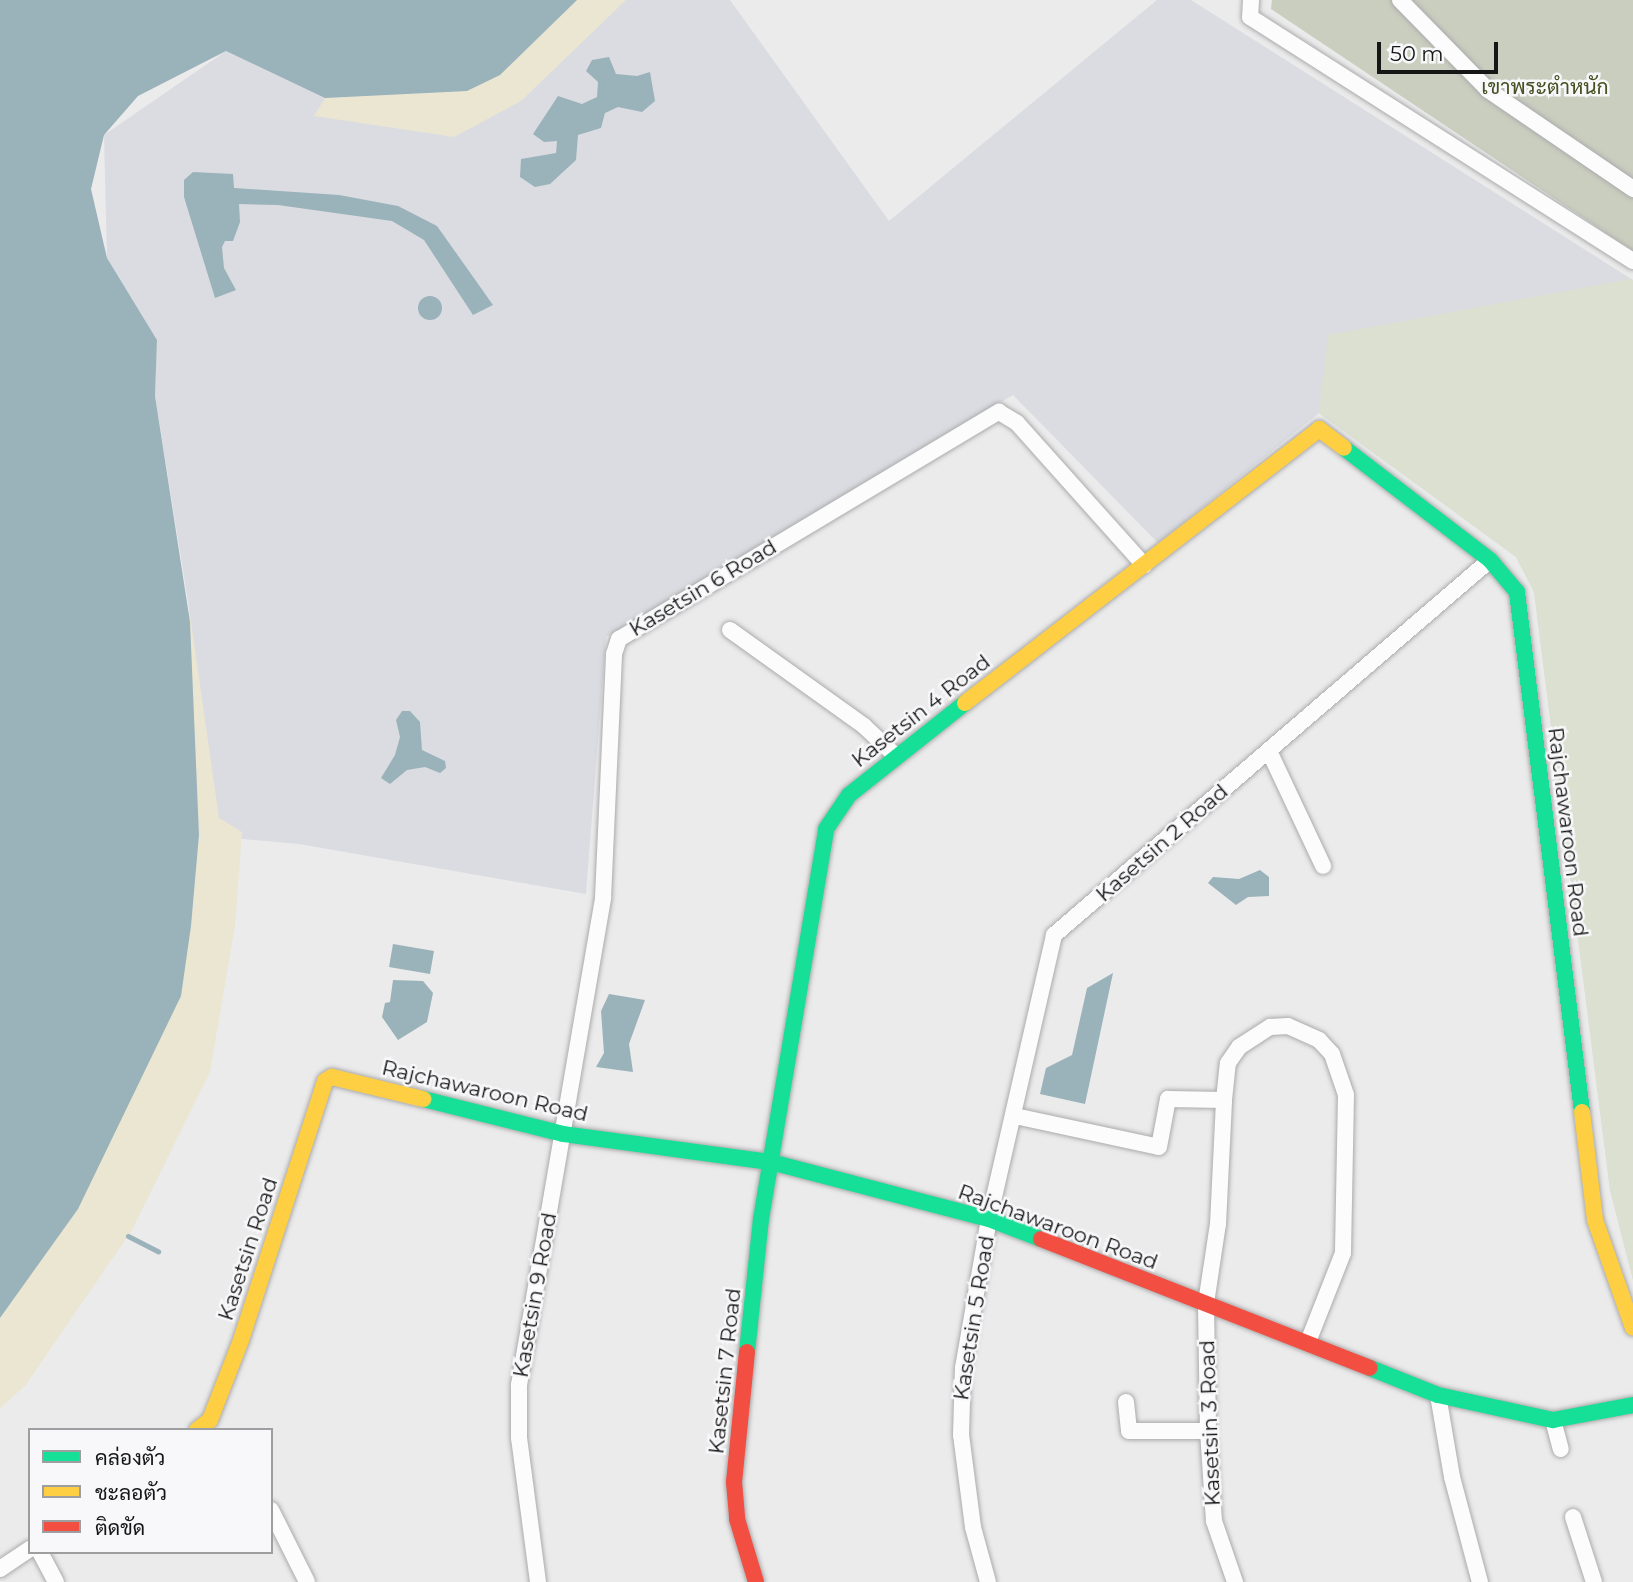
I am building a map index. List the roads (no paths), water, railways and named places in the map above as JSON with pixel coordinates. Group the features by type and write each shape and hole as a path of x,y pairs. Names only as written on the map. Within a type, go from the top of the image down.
{"street":[{"path":"1251,0 1250,17 1633,261"},
{"path":"1400,0 1488,90 1633,189"},
{"name":"Kasetsin 6 Road","path":"563,1134 603,898 614,654 619,639 999,412 1017,423 1143,565"},
{"name":"Rajchawaroon Road","path":"1319,429 1490,560 1517,592 1595,1220 1633,1328"},
{"name":"Kasetsin 4 Road","path":"771,1163 827,829 849,794 1319,429"},
{"name":"Kasetsin 2 Road","path":"989,1219 1015,1116 1054,936 1490,560"},
{"path":"730,630 864,726 896,756"},
{"path":"1269,751 1323,866"},
{"name":"Kasetsin 3 Road","path":"1235,1582 1214,1521 1208,1431 1206,1303 1219,1224 1224,1100 1234,1055 1252,1035 1270,1027 1288,1026 1319,1040 1339,1071 1346,1095 1343,1253 1308,1342"},
{"name":"Rajchawaroon Road","path":"332,1077 563,1134 771,1163 989,1219 1438,1395 1553,1420 1633,1405"},
{"name":"Kasetsin Road","path":"208,1427 326,1081 332,1077"},
{"path":"1015,1116 1158,1147 1168,1099 1224,1100"},
{"name":"Kasetsin 9 Road","path":"538,1582 519,1438 519,1385 563,1134"},
{"name":"Kasetsin 7 Road","path":"756,1582 737,1518 734,1482 771,1163"},
{"name":"Kasetsin 5 Road","path":"988,1582 973,1527 960,1401 989,1219"},
{"path":"1438,1395 1452,1477 1480,1582"},
{"path":"1126,1402 1129,1431 1208,1431"},
{"path":"1553,1420 1561,1449"},
{"path":"273,1514 307,1582"},
{"path":"1573,1517 1594,1582"},
{"path":"0,1569 28,1550"},
{"path":"41,1554 56,1582"}],"water":[{"path":"0,0 577,0 500,75 467,91 325,98 226,51 138,96 104,135 91,189 107,258 157,340 155,396 190,622 199,835 191,926 181,996 78,1209 0,1318"},
{"path":"609,57 616,74 637,76 650,72 655,101 642,112 618,107 605,113 601,128 578,135 576,160 550,184 535,187 520,177 521,159 556,153 557,141 544,142 533,134 558,96 582,104 597,97 598,82 586,71 592,60"},
{"path":"193,172 233,174 234,188 339,195 398,206 437,226 493,305 473,315 424,240 392,221 278,205 239,204 240,222 233,241 225,241 222,247 224,268 236,290 215,298 184,197 184,180"},
{"path":"425,296 435,296 442,303 442,313 435,320 425,320 418,313 418,303"},
{"path":"402,711 410,711 420,722 422,750 445,761 446,768 440,773 425,767 407,770 390,784 381,778 395,755 400,737 396,720"},
{"path":"1260,870 1269,877 1269,896 1248,897 1236,905 1208,883 1213,877 1239,879"},
{"path":"393,944 434,951 430,974 389,967"},
{"path":"1113,973 1085,1104 1040,1094 1046,1068 1072,1055 1087,988"},
{"path":"393,980 423,981 433,993 427,1022 398,1040 382,1017 385,1003 390,1002"},
{"path":"609,994 645,1000 629,1044 633,1072 596,1067 604,1053 601,1011"}],"waterway":[{"path":"128,1236 158,1251"}],"park label":[{"name":"เขาพระตำหนัก","path":"1545,87"}]}
